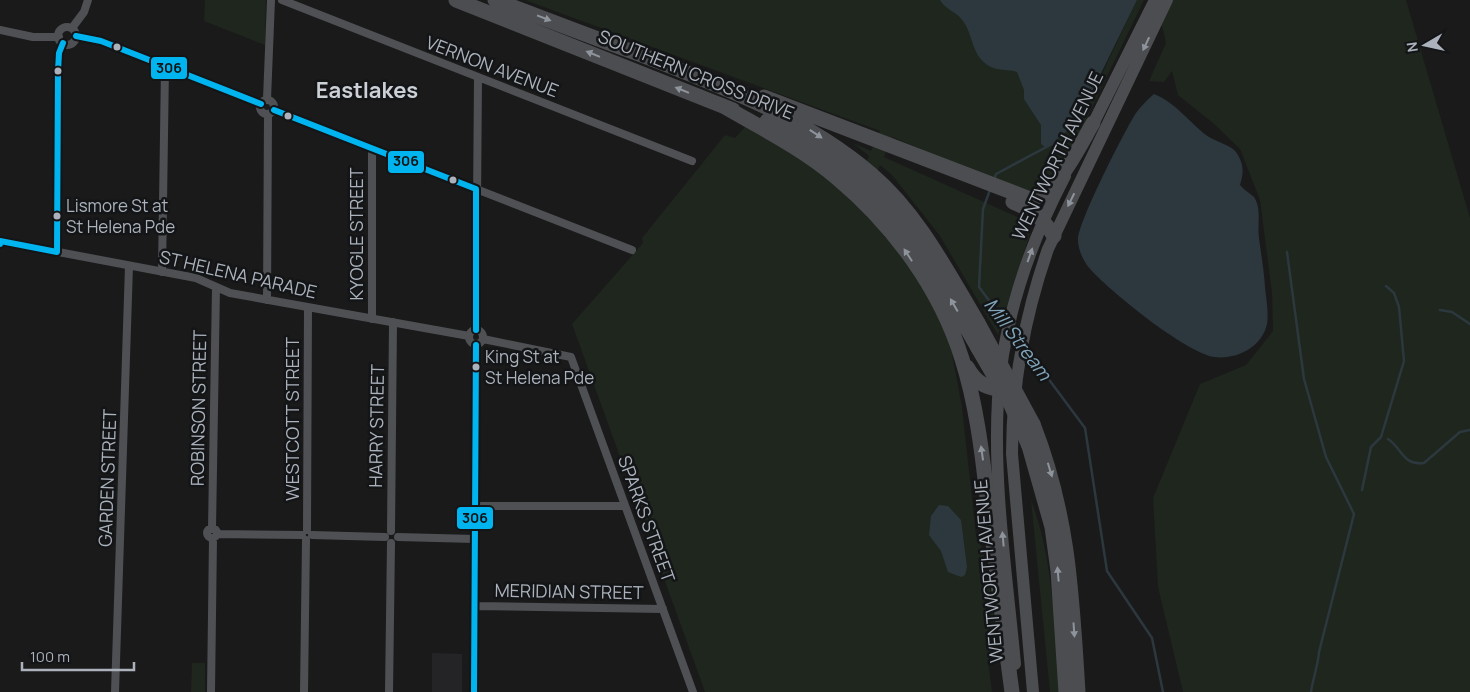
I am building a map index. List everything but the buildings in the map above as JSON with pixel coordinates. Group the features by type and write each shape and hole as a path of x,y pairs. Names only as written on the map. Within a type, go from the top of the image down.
{"highway":[{"name":"SOUTHERN CROSS DRIVE","path":"456,0 471,6 496,5 693,75 810,130 904,227 928,260 1011,405 1028,446 1044,494 1052,527 1058,571 1066,692"},
{"name":"SOUTHERN CROSS DRIVE","path":"496,5 725,107 804,154 861,182 915,221 978,323 1033,424 1052,478 1068,548 1078,692"},
{"path":"693,75 763,97 876,139 998,192 1044,220 1054,236"},
{"path":"998,192 1035,200 1045,195 1053,188 1093,123"},
{"path":"861,182 888,227 936,299 963,360 978,382 988,388 999,390"},
{"path":"963,360 982,450 1012,692"}],"main road":[{"name":"WENTWORTH AVENUE","path":"1033,692 1012,454 1018,290 1044,220 1155,0"},
{"name":"WENTWORTH AVENUE","path":"1018,692 998,474 999,390 1016,337 1022,309 1034,292 1054,236 1167,0"}],"street":[{"path":"72,28 84,12 88,0"},
{"path":"271,0 262,111 271,112 372,148 632,250"},
{"name":"VERNON AVENUE","path":"282,0 692,161"},
{"path":"57,252 60,32 64,28 72,28"},
{"path":"72,28 76,36"},
{"path":"0,30 33,38 61,40 72,43 76,36"},
{"path":"76,36 101,41 165,67 264,102 273,103 271,112 267,300"},
{"path":"162,272 165,67"},
{"path":"478,77 476,330 469,336 470,342 480,342"},
{"name":"KYOGLE STREET","path":"372,148 372,319"},
{"name":"ST HELENA PARADE","path":"0,242 196,278 230,293 469,336"},
{"name":"GARDEN STREET","path":"115,692 129,266"},
{"name":"ROBINSON STREET","path":"211,692 216,287"},
{"name":"WESTCOTT STREET","path":"304,692 308,308"},
{"name":"HARRY STREET","path":"389,692 389,537 393,322"},
{"path":"474,692 475,506 480,342 482,333 476,330"},
{"name":"SPARKS STREET","path":"480,342 571,357 693,692"},
{"path":"475,506 625,506"},
{"path":"214,534 389,537 395,542 398,537 475,539"},
{"name":"MERIDIAN STREET","path":"475,606 663,608"}],"shaded area":[{"path":"205,0 266,0 265,45 204,21"},
{"path":"525,0 961,0 1074,122 1100,78 1137,0 1144,0 1084,124 1047,189 1033,196 892,137 884,157 1033,224 998,335 940,236 892,175 880,165 863,207 903,257 932,304 950,343 962,407 976,535 985,556 998,643 988,661 992,692 705,692 572,324 643,243 642,238 725,135 735,138 745,127 803,160 851,197 869,156 853,143 871,151 880,131"},
{"path":"940,0 1137,0 1082,112 1066,132 1046,148 1041,144 1041,125 1024,99 1024,90 1017,72 1001,70 985,63 976,52 963,21"},
{"path":"1156,0 1406,0 1470,218 1470,692 1183,692 1158,587 1153,498 1200,384 1246,365 1273,331 1272,293 1260,200 1240,149 1213,123 1178,95 1172,71 1164,82 1149,81 1166,43"},
{"path":"1154,94 1169,102 1206,135 1236,152 1243,168 1240,185 1254,197 1258,207 1268,320 1260,339 1240,354 1214,357 1186,345 1115,293 1088,267 1080,252 1078,240 1080,231 1103,177 1136,113"},
{"path":"1031,500 1039,523 1049,571 1060,692 1050,692"},
{"path":"939,505 948,506 961,520 967,567 965,575 961,577 948,572 941,551 929,535 931,516"},
{"path":"432,653 462,654 462,692 432,692"},
{"path":"192,663 205,663 205,692 191,692"}],"waterway":[{"name":"Mill Stream","path":"994,180 996,174 1052,144 1055,140"},
{"name":"Mill Stream","path":"990,190 983,209 979,287 1005,322"},
{"path":"1287,252 1304,379 1326,457 1354,514 1319,652 1311,692"},
{"path":"1362,490 1371,447 1381,437 1404,361 1399,307 1394,293 1386,286"},
{"path":"1440,310 1452,312 1470,324"},
{"name":"Mill Stream","path":"1012,330 1019,340"},
{"name":"Mill Stream","path":"1027,350 1085,428 1107,571 1152,638 1163,692"},
{"path":"1388,439 1411,462 1424,463 1460,432 1470,430"}],"transit line":[{"name":"306","path":"76,36 101,41 261,104"},
{"name":"306","path":"0,244 0,241 57,252 58,71 59,53 63,43"},
{"name":"306","path":"274,110 476,189 476,330"},
{"name":"306","path":"474,692 476,345"}],"place":[{"name":"Lismore St at St Helena Pde","path":"57,216"},
{"name":"King St at St Helena Pde","path":"476,367"}],"district":[{"name":"Eastlakes","path":"367,90"}]}
